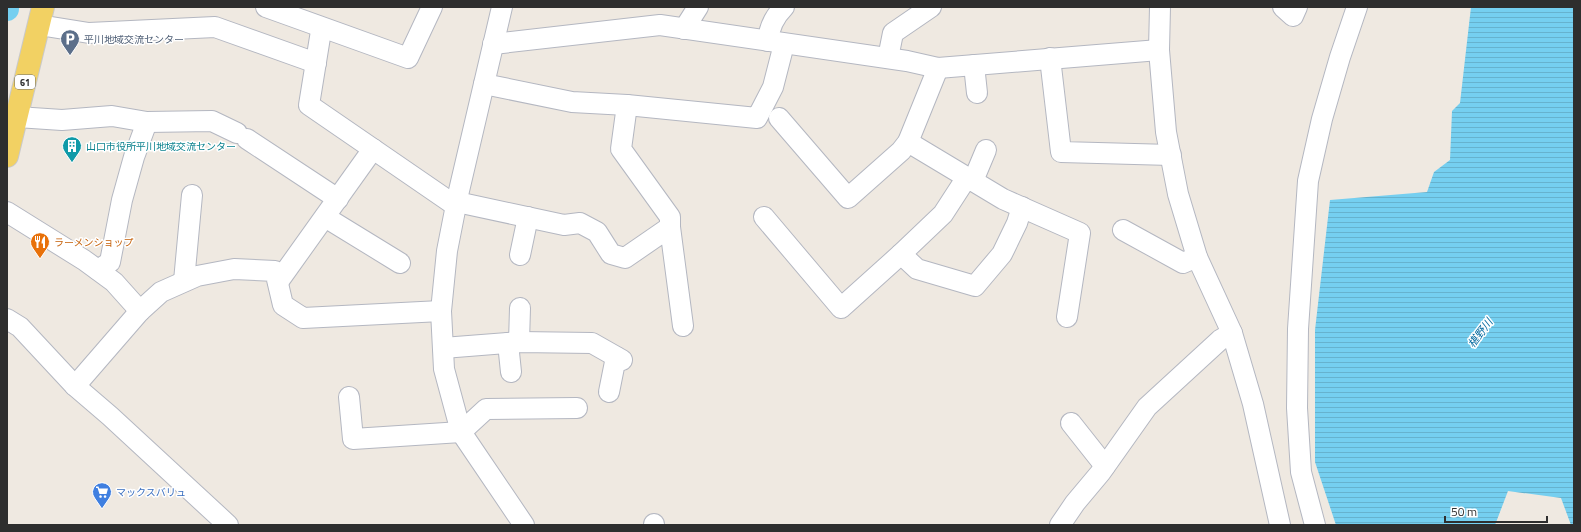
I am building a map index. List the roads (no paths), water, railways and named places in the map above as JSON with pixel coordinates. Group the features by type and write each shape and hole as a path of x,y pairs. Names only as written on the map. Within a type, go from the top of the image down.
{"main road":[{"name":"61","path":"8,144 17,117 41,16"}],"street":[{"path":"266,7 408,58 432,7"},
{"path":"502,7 447,252 441,311 444,369 462,432 524,525"},
{"path":"684,29 698,7"},
{"path":"484,84 572,102 627,105 757,118 773,87 783,48 774,42 768,32 778,13 784,7"},
{"path":"888,58 893,34 931,7"},
{"path":"1160,7 1159,50 1166,132 1178,194 1197,257 1232,333 1253,404 1280,525"},
{"path":"1283,7 1293,16 1297,7"},
{"path":"1315,525 1301,472 1296,408 1298,329 1308,181 1322,120 1340,57 1357,7"},
{"path":"41,16 89,33 215,27 316,63"},
{"path":"493,44 660,25 888,58 938,68 1159,50"},
{"path":"321,31 309,105 457,204 564,225 580,223 597,232 611,254 625,258 670,227"},
{"path":"1050,58 1061,152 1170,155"},
{"path":"974,65 977,93"},
{"path":"779,118 844,202 901,151 908,142 938,68"},
{"path":"627,105 621,149 670,217 683,326"},
{"path":"17,117 62,120 112,116 147,122 212,121 242,136 338,199"},
{"path":"98,270 110,262 122,200 134,157 147,122"},
{"path":"908,142 1003,199 1080,233 1067,317"},
{"path":"278,282 373,149"},
{"path":"764,217 841,308 943,214 970,179 986,150"},
{"path":"184,281 192,194"},
{"path":"901,254 917,270 975,286 1002,254 1022,207"},
{"path":"7,212 98,270 114,282 140,311"},
{"path":"325,217 400,263"},
{"path":"520,255 528,217"},
{"path":"1124,230 1183,263 1197,257"},
{"path":"75,386 140,311 161,292 197,276 234,269 275,271 283,305 303,318 441,311"},
{"path":"511,372 520,308"},
{"path":"7,319 20,327 75,386 110,416 228,525"},
{"path":"1060,525 1075,503 1106,466 1147,407 1220,340 1232,333"},
{"path":"443,348 514,343 592,343 619,359 609,392"},
{"path":"349,397 353,440 462,432 486,409 577,408"},
{"path":"1071,423 1106,466"}],"water":[{"name":"椹野川","path":"1471,7 1574,7 1574,525 1571,525 1561,498 1508,491 1495,525 1336,525 1315,462 1315,330 1330,200 1427,192 1434,172 1450,160 1452,111 1460,103"}],"place":[{"name":"平川地域交流センター","path":"70,56"},
{"name":"山口市役所平川地域交流センター","path":"72,163"},
{"name":"ラーメンショップ","path":"40,259"},
{"name":"マックスバリュ","path":"102,509"}]}
